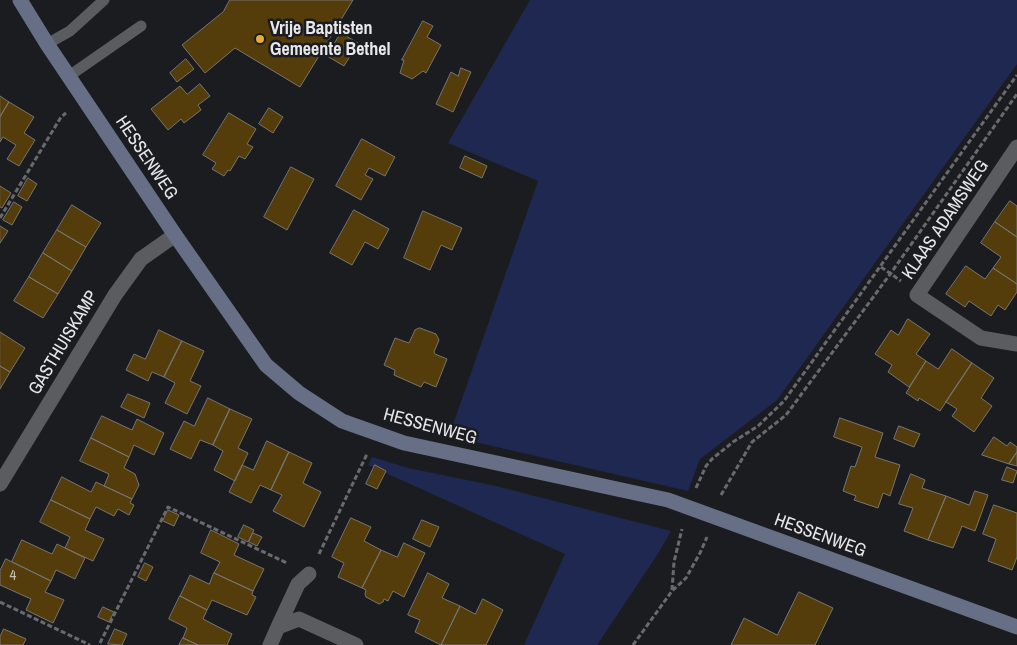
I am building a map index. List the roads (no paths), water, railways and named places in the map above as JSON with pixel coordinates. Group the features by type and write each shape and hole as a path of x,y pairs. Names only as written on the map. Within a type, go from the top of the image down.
{"main road":[{"name":"HESSENWEG","path":"20,0 47,44 175,235 266,365 299,394 342,421 404,443 668,500 1017,627"}],"street":[{"name":"KLAAS ADAMSWEG","path":"1017,147 917,294 981,338 1017,344"},
{"name":"GASTHUISKAMP","path":"2,474 115,295 141,259 175,235"},
{"path":"270,645 298,584 309,574"},
{"path":"278,627 299,619 356,645"}],"lane":[{"path":"47,44 70,31 104,0"},
{"path":"69,76 141,26"}],"place":[{"name":"Vrije Baptisten Gemeente Bethel","path":"260,39"}]}
